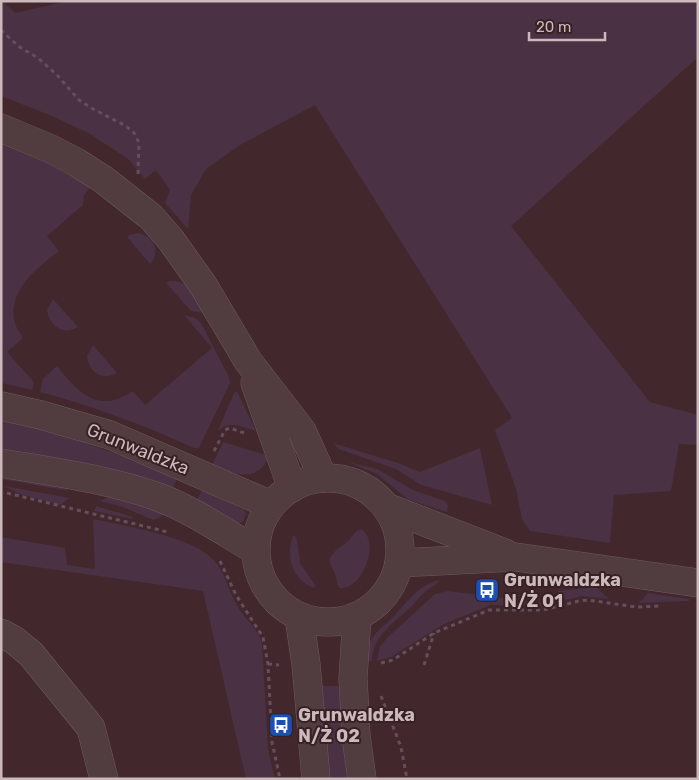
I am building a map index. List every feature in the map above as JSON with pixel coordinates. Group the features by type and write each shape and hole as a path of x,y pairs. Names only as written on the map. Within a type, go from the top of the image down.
{"street":[{"path":"1,128 51,149 76,162 104,180 151,217 171,240 203,285 248,361 302,431 323,478"},
{"path":"248,361 292,488"},
{"name":"Grunwaldzka","path":"1,406 42,415 110,435 271,506"},
{"name":"Grunwaldzka","path":"1,463 95,479 159,497 188,510 256,550"},
{"path":"323,478 341,479 358,485 373,494 386,508 395,524 400,543 399,563 391,585 377,603 357,616 338,622 318,622 299,617 281,606 267,590 258,571 256,550 259,526 271,506 292,488 306,481 323,478"},
{"path":"386,508 516,557"},
{"path":"399,563 516,557 698,583"},
{"path":"357,616 353,678 356,736 362,779"},
{"path":"299,617 306,664 316,779"},
{"path":"1,633 14,640 31,654 91,728 104,779"}],"path":[{"path":"1,30 18,46 38,58 79,100 126,126 135,134 139,142 138,177"},
{"path":"219,440 223,431 227,429 248,434"},
{"path":"1,492 136,526 175,533"},
{"path":"215,555 224,568 236,595 263,637 268,664 272,742 280,779"},
{"path":"379,664 393,660 434,633 494,609 543,610 588,600 636,607"},
{"path":"424,665 434,633"},
{"path":"268,664 282,665"},
{"path":"381,694 401,747 407,779"}],"shaded area":[{"path":"1,1 15,13 67,1 698,1 698,57 511,226 650,402 698,415 698,445 679,444 671,491 614,495 610,543 530,531 522,519 516,489 495,430 512,418 315,105 240,145 206,169 191,195 188,229 165,203 170,190 156,170 145,179 128,159 90,134 52,116 1,96"},
{"path":"1,143 47,162 90,187 84,195 83,205 47,236 59,251 26,280 16,299 14,320 23,338 7,352 33,381 32,390 1,383"},
{"path":"138,233 148,237 154,245 154,259 150,264 127,237"},
{"path":"177,281 188,286 204,313 191,311 166,283"},
{"path":"53,299 78,327 72,330 62,330 54,325 48,316 47,310"},
{"path":"184,315 195,318 201,323 229,377 230,383 199,448 194,448 99,410 40,392 43,379 57,366 81,392 90,397 109,401 121,398 133,391 145,405 212,348"},
{"path":"93,345 117,373 101,376 93,371 87,356"},
{"path":"235,391 238,393 256,431 231,425 218,430"},
{"path":"1,420 47,431 91,445 177,479 173,488 106,467 1,448"},
{"path":"223,442 269,456 264,465 252,474 228,471 212,465"},
{"path":"333,443 398,463 420,472 480,448 492,505 421,485 396,469 339,449"},
{"path":"348,462 377,469 413,490 445,501 448,506 447,512 409,500 377,474"},
{"path":"1,476 64,487 69,491 1,479"},
{"path":"4,486 70,498 60,505 20,494"},
{"path":"202,490 244,510 246,513 243,522 238,523 197,500"},
{"path":"114,497 163,514 153,520 123,507 100,501"},
{"path":"96,506 133,517 132,519 94,511"},
{"path":"93,519 141,529 178,540 208,555 217,564 237,605 262,643 268,749 275,779 246,779 203,591 1,562 1,537 65,548 67,565 95,569"},
{"path":"361,529 367,535 369,544 367,564 356,581 348,587 340,588 330,563 331,557"},
{"path":"293,536 297,540 300,563 315,585 314,588 301,580 293,567 290,552"},
{"path":"440,580 386,630 376,644 372,661 366,661 369,644 378,631 420,589"},
{"path":"596,587 609,599 582,596 566,600 557,591"},
{"path":"448,591 551,604 539,606 491,605 444,624 391,657 377,661 380,646 387,638 435,594"},
{"path":"648,593 689,599 689,601 639,603"},
{"path":"321,686 340,686 348,779 329,779"}],"place":[{"name":"Grunwaldzka N/Ż 01","path":"487,590"},
{"name":"Grunwaldzka N/Ż 02","path":"281,725"}]}
